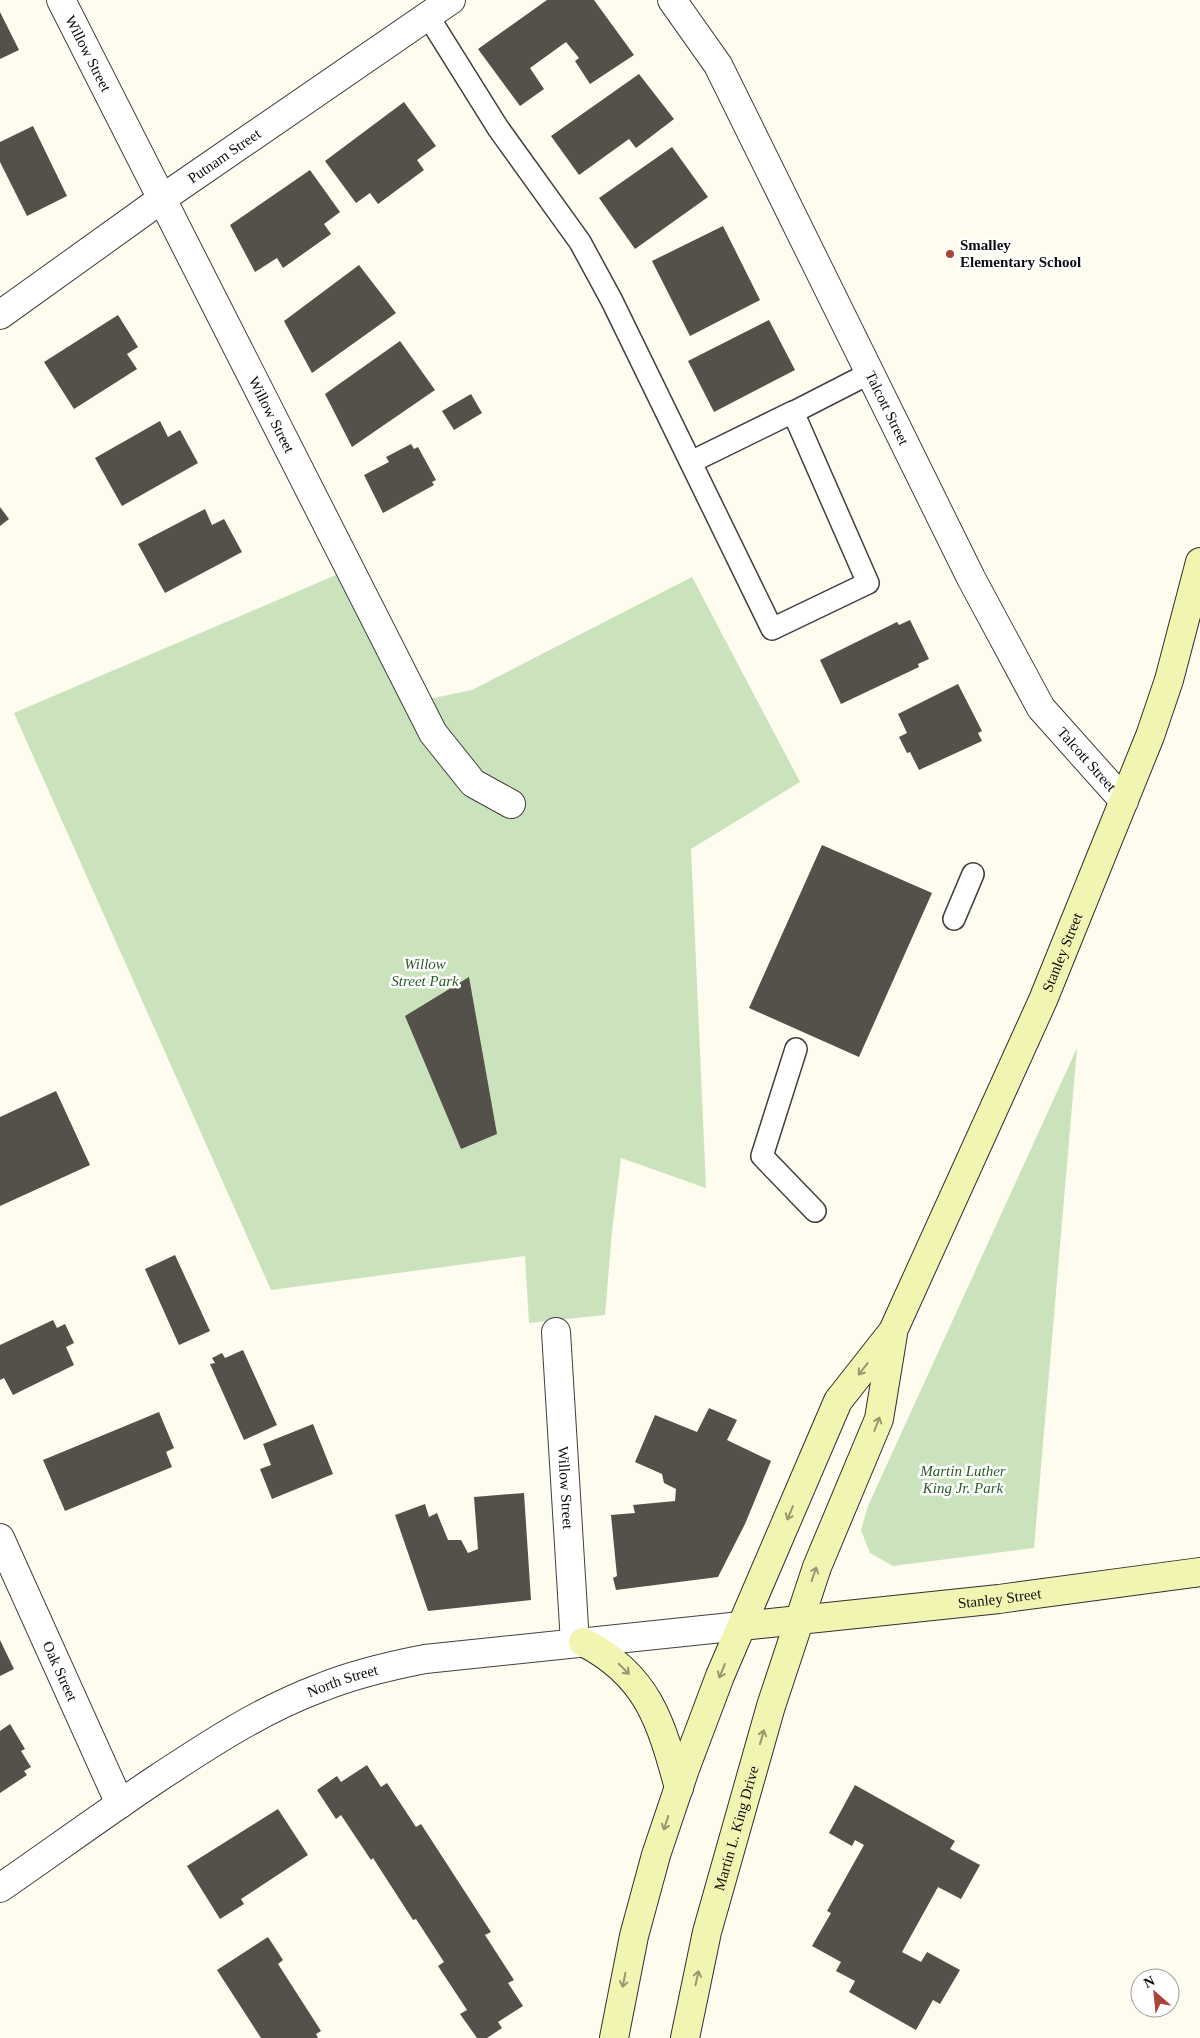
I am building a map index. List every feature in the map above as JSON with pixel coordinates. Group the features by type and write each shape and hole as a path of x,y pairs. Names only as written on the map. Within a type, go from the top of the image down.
{"main road":[{"name":"Stanley Street","path":"798,1620 828,1537 879,1419 894,1331 1042,1000 1150,736 1169,680 1200,562"},
{"name":"Stanley Street","path":"894,1331 838,1401 741,1626 1009,1598 1200,1572"},
{"name":"Martin L. King Drive","path":"685,2038 700,1964 718,1892 771,1706 798,1620"},
{"path":"614,2038 634,1936 656,1855 699,1730 741,1626"},
{"path":"579,1642 618,1663 642,1692 663,1733 679,1788"}],"street":[{"name":"Willow Street","path":"61,0 433,733 473,783 511,804"},
{"name":"Putnam Street","path":"0,315 163,198 451,0"},
{"name":"Talcott Street","path":"672,0 718,65 971,578 1041,708 1124,801"},
{"name":"Willow Street","path":"556,1332 579,1642"},
{"name":"Oak Street","path":"0,1538 120,1804"},
{"name":"North Street","path":"0,1888 120,1804 250,1720 294,1698 342,1679 381,1668 425,1660 741,1626"}],"lane":[{"path":"428,16 498,128 580,242 612,301 772,629 868,583 793,412 790,414"},
{"path":"691,462 870,373"},
{"path":"954,919 973,874"},
{"path":"796,1049 762,1156 815,1210"}],"green space":[{"name":"Willow Street Park","path":"343,572 410,703 472,690 692,577 800,782 691,849 706,1188 621,1158 612,1231 605,1315 529,1323 525,1256 271,1290 14,713"},
{"name":"Martin Luther King Jr. Park","path":"1077,1048 1034,1548 893,1566 870,1553 861,1530 868,1506"}],"building":[{"path":"547,0 594,0 634,55 590,84 575,61 579,58 566,42 530,68 544,89 520,106 478,49"},
{"path":"0,12 19,50 0,59"},
{"path":"639,74 674,119 636,148 629,139 579,175 551,136"},
{"path":"404,102 436,146 417,160 424,170 378,204 370,193 356,203 325,161"},
{"path":"33,126 67,196 27,216 0,162 0,142"},
{"path":"672,147 708,197 635,249 599,198"},
{"path":"310,170 340,212 324,224 331,234 283,268 277,258 255,272 230,225"},
{"path":"723,226 760,300 690,336 652,261"},
{"path":"359,265 396,313 312,373 284,321"},
{"path":"118,315 138,347 127,354 137,369 74,409 44,362"},
{"path":"769,320 795,370 714,412 688,361"},
{"path":"400,341 435,390 352,447 325,394"},
{"path":"471,394 482,413 454,430 442,411"},
{"path":"160,421 168,437 180,430 198,463 122,506 95,458"},
{"path":"411,444 414,449 418,447 436,480 432,482 434,485 383,513 364,475 389,462 386,457"},
{"path":"0,507 9,519 0,526"},
{"path":"205,509 212,525 224,519 242,552 165,593 138,544"},
{"path":"910,620 929,659 918,664 919,667 841,704 820,660 897,622 899,625"},
{"path":"958,684 982,731 978,733 982,741 919,770 910,752 907,753 899,737 907,733 898,714"},
{"path":"822,845 932,893 859,1057 749,1008"},
{"path":"469,977 497,1134 461,1149 405,1016"},
{"path":"56,1091 90,1165 0,1206 0,1117"},
{"path":"175,1255 210,1331 179,1345 145,1269"},
{"path":"53,1320 57,1328 65,1324 74,1343 66,1347 74,1365 13,1395 4,1378 0,1380 0,1345"},
{"path":"243,1350 277,1425 244,1440 210,1364 215,1363 212,1358 222,1353 225,1358"},
{"path":"709,1408 737,1420 727,1440 771,1461 745,1524 718,1577 616,1590 613,1578 617,1576 611,1515 635,1513 633,1505 675,1501 676,1489 664,1483 662,1474 635,1462 655,1415 697,1432"},
{"path":"159,1412 174,1448 166,1452 172,1467 65,1511 43,1460"},
{"path":"313,1424 333,1474 272,1499 260,1469 271,1465 263,1444"},
{"path":"524,1493 531,1600 428,1611 395,1515 425,1504 429,1517 437,1513 448,1540 461,1540 468,1553 478,1549 474,1497"},
{"path":"0,1640 14,1669 0,1676"},
{"path":"10,1724 25,1749 21,1751 31,1767 24,1771 27,1775 0,1793 0,1731"},
{"path":"367,1765 381,1787 387,1783 416,1827 421,1824 491,1932 485,1935 514,1980 508,1983 523,2006 498,2022 502,2028 487,2038 477,2038 460,2014 467,2010 438,1966 444,1962 416,1919 413,1920 373,1858 371,1860 341,1815 336,1819 317,1790 337,1776 341,1782"},
{"path":"855,1785 955,1841 950,1849 980,1865 961,1899 938,1887 902,1952 921,1962 927,1952 960,1970 940,2004 933,2000 916,2030 849,1992 855,1981 836,1971 841,1962 812,1946 831,1913 827,1911 864,1845 855,1840 852,1846 829,1833"},
{"path":"278,1809 308,1855 241,1899 244,1904 220,1919 187,1866"},
{"path":"268,1937 283,1960 278,1964 321,2031 316,2034 318,2038 261,2038 217,1970"}],"place":[{"name":"Smalley Elementary School","path":"950,254"}]}
